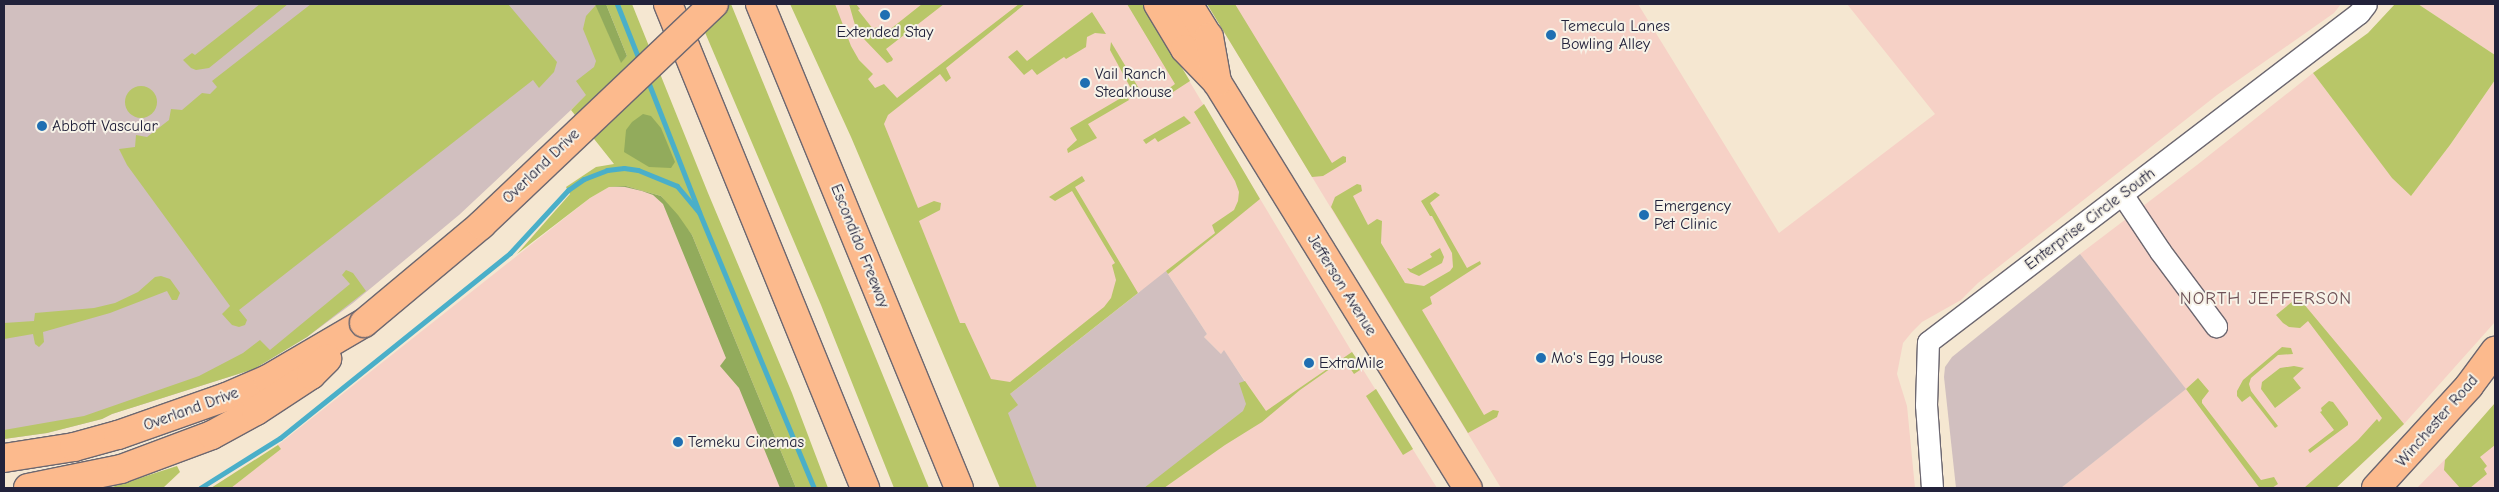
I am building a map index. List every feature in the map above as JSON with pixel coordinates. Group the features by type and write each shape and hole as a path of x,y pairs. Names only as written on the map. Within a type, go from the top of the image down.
{"main road":[{"path":"668,4 865,488"},
{"name":"Overland Drive","path":"28,488 122,469 212,435 256,411 311,375 364,323 481,225 714,4"},
{"name":"Escondido Freeway","path":"760,4 960,488"},
{"name":"Jefferson Avenue","path":"1158,4 1185,49 1217,82 1468,488"},
{"name":"Jefferson Avenue","path":"1188,4 1209,37 1217,82"},
{"name":"Overland Drive","path":"4,458 74,447 118,435 217,400 268,378 364,323"},
{"name":"Winchester Road","path":"2376,488 2469,386 2495,351"},
{"path":"945,454 966,488"}],"street":[{"name":"Enterprise Circle South","path":"1932,488 1926,405 1928,342 2359,12 2366,4"},
{"path":"2122,194 2160,251 2216,326"}],"shaded area":[{"name":"Abbott Vascular","path":"4,4 606,4 621,63 459,215 353,303 307,337 254,369 112,414 102,419 47,433 4,439"},
{"path":"828,4 1143,4 1352,352 1437,488 1158,488 1245,381 1224,351 1221,354 1204,337 1207,334 1168,274 1134,295 1010,394 984,391"},
{"path":"1207,4 1638,4 1779,233 1935,114 1847,4 2341,4 2334,13 2217,95 1978,283 1961,300 1922,322 1912,332 1903,343 1897,374 1907,406 1915,488 1501,488"},
{"path":"2418,4 2495,4 2495,55"},
{"path":"2313,73 2392,177 2411,195 2450,145 2495,80 2495,322 2404,424 2336,488 2061,488 2185,389 2080,254"},
{"path":"626,186 661,196 692,235 796,488 211,488 278,445 590,198 609,187"},
{"path":"2080,254 2186,389 2061,488 1956,488 1944,377 1945,367 1952,357"},
{"path":"1166,271 1207,334 1204,337 1221,354 1224,350 1265,412 1158,488 1025,488 984,391 1010,394"},
{"path":"2495,403 2495,488 2417,488 2459,445"}],"green space":[{"path":"260,4 288,4 209,68 196,70 183,60 192,53 195,55"},
{"path":"311,4 508,4 557,62 554,72 539,88 533,80 239,310 247,320 245,325 239,327 232,325 222,314 230,306 127,165 119,149 135,147 136,135 147,137 169,120 171,109 182,110 202,93 210,94 217,87 212,81"},
{"path":"595,4 606,4 627,56 621,63"},
{"path":"606,4 632,4 708,193 792,393 828,488 796,488 692,235 661,196 626,186 609,187 590,198 517,254 570,194 566,187 596,167 614,164 571,110 586,95 576,81 594,67 596,61 583,29 586,16 596,5 621,62 627,56"},
{"path":"711,4 731,4 929,488 894,488 821,305 698,16"},
{"path":"790,4 835,4 851,46 859,60 873,74 868,79 875,88 884,84 897,98 1019,4 1025,4 946,68 951,78 946,82 940,74 888,115 884,124 918,208 934,201 941,203 940,210 919,221 960,323 965,323 991,379 1010,382 1104,307 1111,298 1116,280 1112,265 1115,263 1072,191 1055,201 1049,197 1082,176 1085,181 1075,187 1138,293 1010,394 1018,405 1008,413 1037,488 1000,488 851,137"},
{"path":"849,4 856,4 860,9 858,10 873,29 877,27 883,35 922,4 944,4 886,49 893,59 887,63 864,39 855,25"},
{"path":"1127,4 1143,4 1190,81 1170,94 1167,92 1168,89 1175,84"},
{"path":"1207,4 1235,4 1332,163 1343,156 1346,157 1346,162 1323,176 1312,177"},
{"path":"2395,4 2418,4 2495,55 2495,80 2450,145 2411,196 2392,178 2313,73 2368,33"},
{"path":"1092,12 1106,34 1095,33 1087,37 1086,47 1066,59 1064,57 1037,75 1032,69 1024,75 1008,57 1017,50 1027,61"},
{"path":"1111,42 1141,92 1135,96 1110,50"},
{"path":"141,86 147,87 152,91 156,96 156,108 152,113 147,117 141,118 135,117 130,113 126,108 125,102 126,96 130,91 135,87"},
{"path":"1126,95 1129,100 1088,124 1097,138 1068,153 1067,149 1077,140 1070,128"},
{"path":"1204,104 1260,199 1168,274 1166,271 1215,233 1212,225 1234,210 1238,201 1239,192 1235,181 1194,112"},
{"path":"643,114 651,116 661,128 675,162 671,168 649,167 624,152 626,130 632,122"},
{"path":"1184,116 1191,123 1158,142 1155,138 1146,144 1143,140"},
{"path":"1357,184 1361,185 1362,191 1353,196 1368,225 1377,219 1382,221 1381,243 1405,283 1424,286 1450,271 1453,267 1452,253 1432,216 1430,216 1421,201 1435,192 1440,195 1430,203 1467,268 1480,261 1481,264 1430,297 1432,304 1422,310 1484,415 1493,410 1499,411 1497,417 1468,433 1331,207 1335,197"},
{"path":"626,186 661,196 692,235 796,488 780,488 739,388 720,366 726,358 663,204 653,195 642,191 625,187 609,187"},
{"path":"1440,248 1444,257 1442,263 1419,276 1410,272 1407,268 1411,269 1432,257 1430,254"},
{"path":"346,270 353,273 366,291 307,337 254,369 112,414 102,419 47,433 4,439 4,430 84,416 199,376 243,353 260,340 270,350 350,284 342,275"},
{"path":"161,276 170,279 180,293 177,300 172,300 167,291 110,313 43,332 44,342 39,347 35,344 33,334 4,339 4,323 34,321 35,313 94,308 115,303 138,292 155,277"},
{"path":"2298,297 2404,424 2336,488 2304,488 2358,440 2377,419 2379,422 2382,418 2308,321 2300,328 2289,327 2276,315"},
{"path":"2282,347 2291,348 2293,354 2278,355 2251,378 2249,384 2251,391 2278,426 2275,428 2250,396 2242,402 2237,396 2237,391 2243,380"},
{"path":"1352,352 1363,368 1354,374 1344,359 1300,390 1262,422 1225,445 1164,488 1144,488 1243,411 1246,404 1239,383 1245,381 1266,411"},
{"path":"2294,366 2304,368 2293,378 2301,388 2275,408 2261,389 2262,382 2280,368"},
{"path":"2198,378 2209,391 2202,400 2202,403 2261,480 2274,477 2278,484 2272,488 2260,488 2258,486 2186,389"},
{"path":"1376,389 1413,449 1403,455 1366,396"},
{"path":"2329,401 2333,402 2348,422 2348,425 2310,453 2308,450 2334,430 2320,412 2322,411 2321,408"},
{"path":"2495,403 2495,445 2480,457 2487,466 2484,469 2487,474 2470,488 2460,488 2444,470 2445,460"},
{"path":"278,445 281,449 231,488 211,488"},
{"path":"177,466 180,472 163,488 109,488"}],"waterway":[{"path":"617,4 640,62"},
{"path":"647,79 699,212 814,488"},
{"path":"200,488 280,438 510,253 568,190 584,179 607,170 624,168 638,170 677,186 699,212"}],"place":[{"name":"Extended Stay","path":"885,15"},
{"name":"Temecula Lanes Bowling Alley","path":"1551,35"},
{"name":"Vail Ranch Steakhouse","path":"1085,83"},
{"name":"Abbott Vascular","path":"42,126"},
{"name":"Emergency Pet Clinic","path":"1644,215"},
{"name":"Mo's Egg House","path":"1541,358"},
{"name":"ExtraMile","path":"1309,363"},
{"name":"Temeku Cinemas","path":"678,442"}],"district":[{"name":"NORTH JEFFERSON","path":"2266,299"}]}
